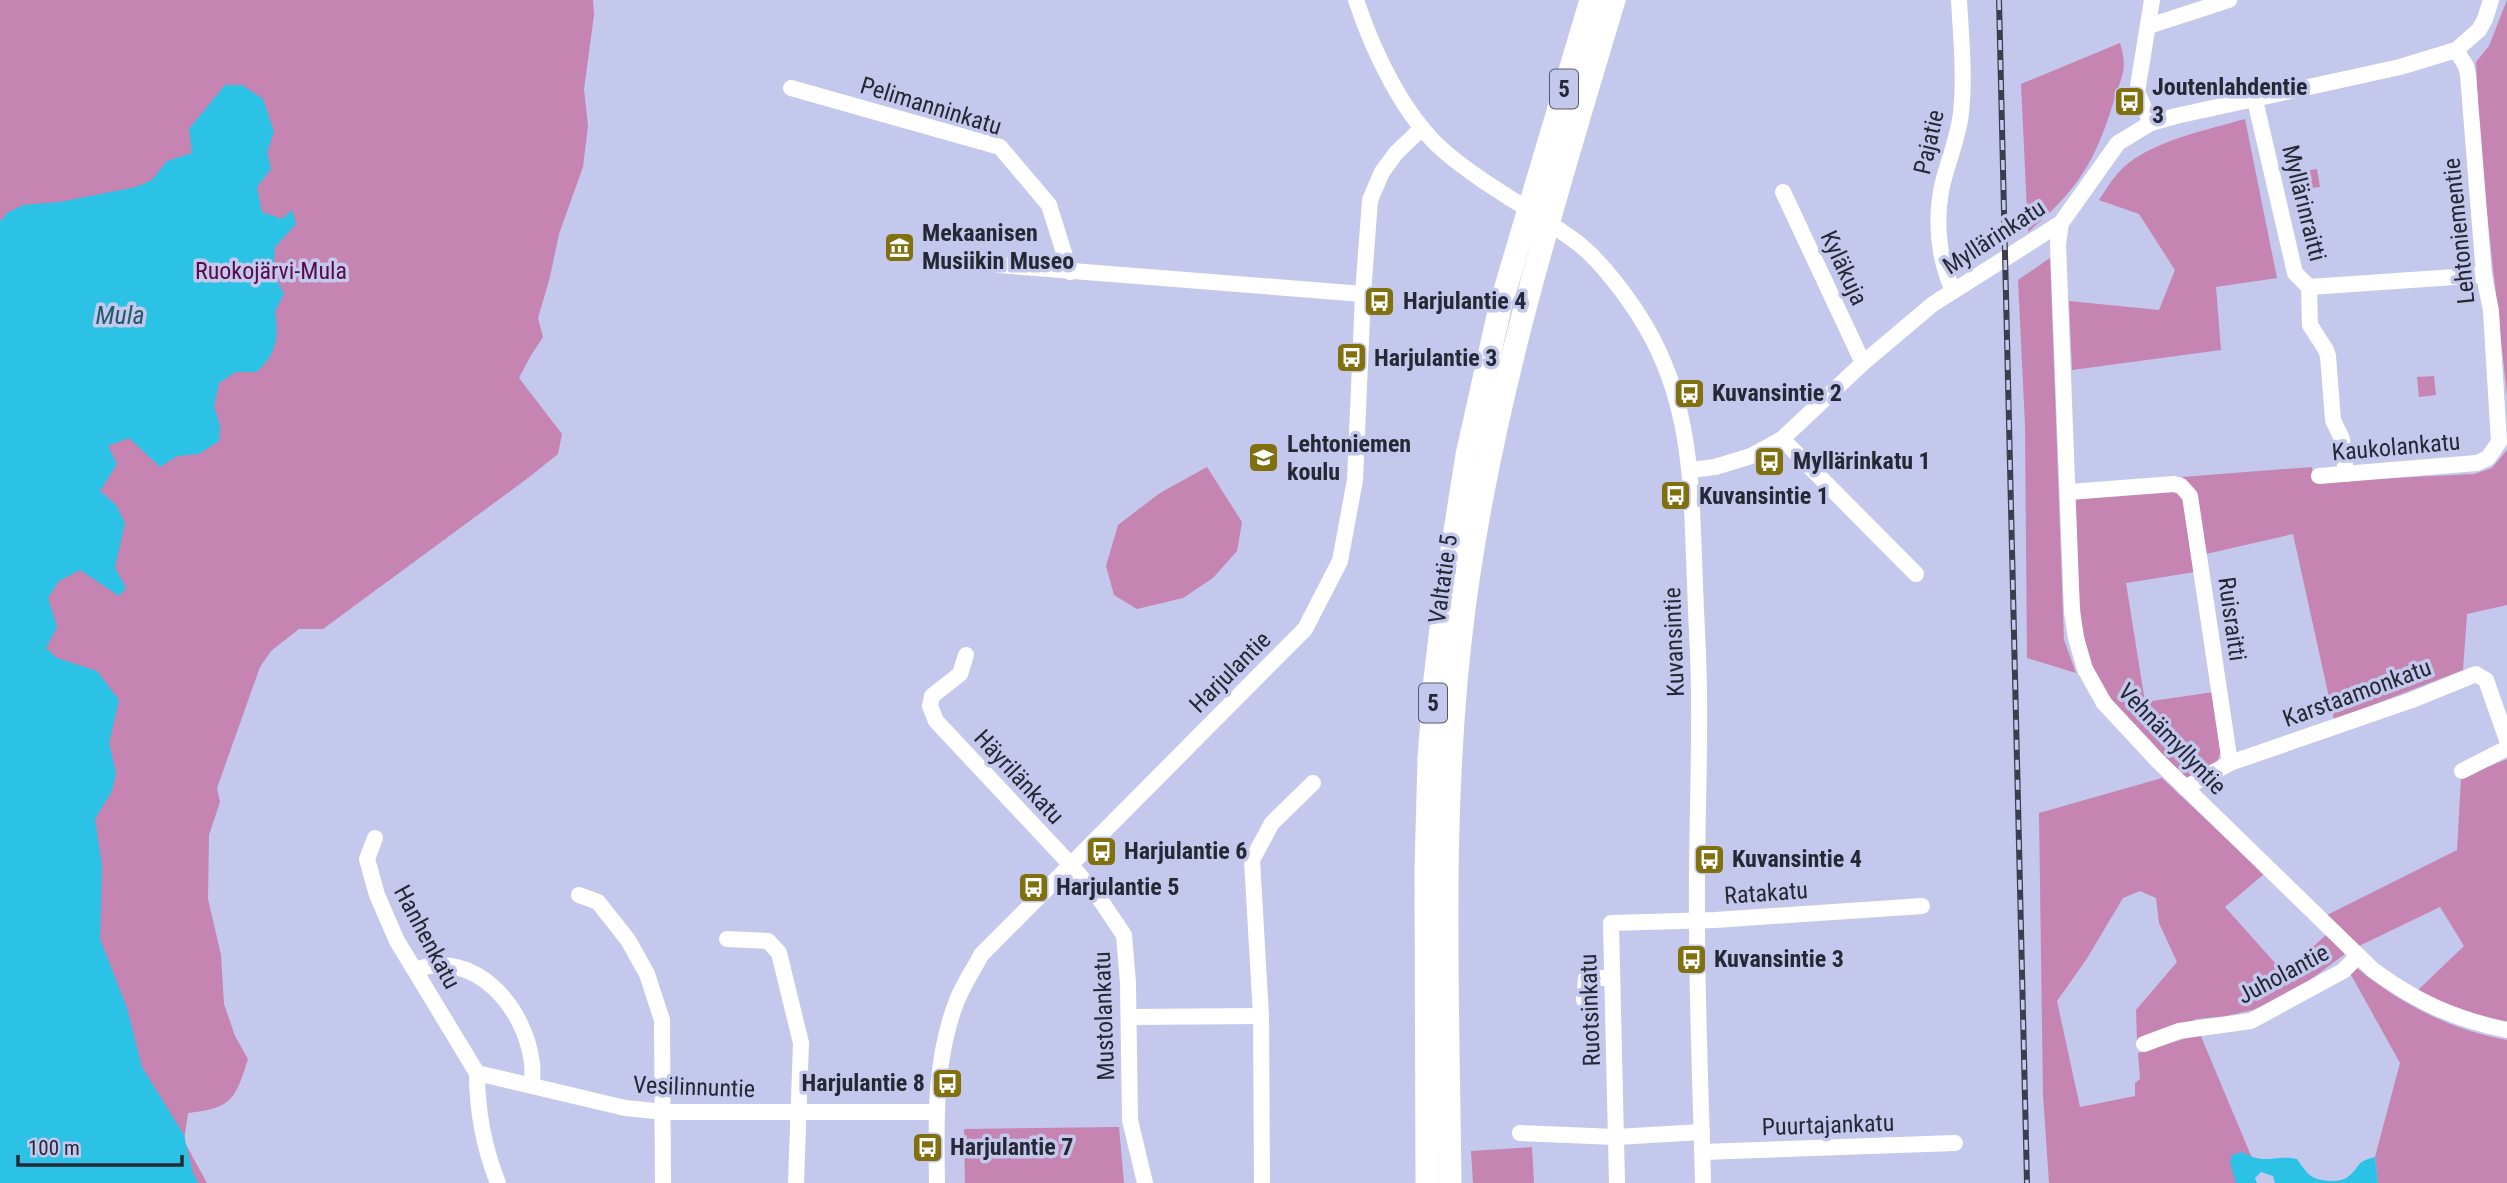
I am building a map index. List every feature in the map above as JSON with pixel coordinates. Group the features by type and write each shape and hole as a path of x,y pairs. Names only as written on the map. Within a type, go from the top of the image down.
{"highway":[{"name":"Valtatie 5","path":"1427,1183 1426,869 1429,758 1445,594 1467,456 1500,307 1591,0"},
{"name":"Valtatie 5","path":"1450,1183 1449,792 1464,612 1487,469 1503,392 1557,190 1614,0"}],"street":[{"path":"1356,0 1369,40 1392,85 1422,128"},
{"name":"Pajatie","path":"1953,291 1939,251 1938,220 1941,191 1961,115 1963,84 1959,0"},
{"path":"2151,122 2137,92 2152,0"},
{"path":"2149,26 2229,0"},
{"path":"2456,50 2479,30 2491,0"},
{"name":"Myllärinkatu","path":"1691,470 1715,467 1751,456 1782,439 1863,363 1933,304 2061,223 2118,143 2151,122 2400,67 2456,50"},
{"name":"Lehtoniementie","path":"2456,50 2468,75 2500,432 2495,450 2488,458 2477,463"},
{"name":"Pelimanninkatu","path":"791,88 1000,147 1049,205 1070,272"},
{"name":"Myllärinraitti","path":"2255,100 2295,273 2309,287 2310,325 2328,356 2333,421 2342,439 2346,474"},
{"name":"Kuvansintie","path":"1422,128 1443,150 1484,182 1578,243 1618,286 1646,328 1668,373 1680,412 1691,470 1699,694 1697,919 1703,1183"},
{"name":"Harjulantie","path":"937,1183 936,1112 939,1063 956,1001 981,956 1305,629 1340,562 1355,480 1370,200 1382,172 1396,153 1422,128"},
{"name":"Kyläkuja","path":"1783,192 1863,363"},
{"name":"Vehnämyllyntie","path":"2061,223 2058,244 2072,612 2085,669 2104,703 2185,788 2358,956 2401,990 2427,1005 2457,1017 2507,1030"},
{"path":"998,265 1363,294"},
{"path":"2309,287 2484,275"},
{"path":"1782,439 1916,574"},
{"name":"Kaukolankatu","path":"2319,476 2477,463"},
{"name":"Ruisraitti","path":"2069,492 2174,484 2181,485 2190,496 2230,763"},
{"name":"Häyrilänkatu","path":"966,655 960,674 932,696 930,706 936,721 1070,864"},
{"name":"Karstaamonkatu","path":"2185,788 2230,763 2476,674 2486,680 2507,740"},
{"path":"2462,771 2507,748"},
{"path":"1262,1183 1261,1016 1252,860 1272,823 1313,783"},
{"name":"Hanhenkatu","path":"375,838 367,859 377,895 397,941 477,1073"},
{"name":"Mustolankatu","path":"1070,864 1101,901 1124,935 1129,1017 1130,1120 1145,1183"},
{"path":"579,895 598,902 613,919 647,974 662,1020 663,1183"},
{"name":"Ratakatu","path":"1697,919 1922,906"},
{"name":"Ruotsinkatu","path":"1617,1183 1610,978 1611,923 1697,919"},
{"path":"727,939 768,941 779,953 801,1043 796,1183"},
{"name":"Juholantie","path":"2144,1044 2179,1031 2251,1021 2343,971 2358,956"},
{"path":"415,970 431,964 453,965 478,975 496,989 523,1028 533,1064 532,1085"},
{"path":"1584,1000 1586,978 1610,978"},
{"path":"1129,1017 1261,1016"},
{"path":"477,1073 482,1128 498,1183"},
{"name":"Vesilinnuntie","path":"477,1073 625,1108 664,1112 936,1112"},
{"path":"1520,1133 1616,1137 1702,1132"},
{"name":"Puurtajankatu","path":"1703,1152 1955,1143"}],"green space":[{"name":"Ruokojärvi-Mula","path":"0,0 593,0 594,15 584,89 588,126 583,167 559,234 538,318 543,337 519,378 562,434 558,454 323,629 299,629 271,651 260,667 217,788 220,802 209,835 208,899 221,955 224,1004 235,1036 248,1059 230,1100 214,1108 188,1113 184,1141 207,1183 0,1183"},
{"path":"2507,0 2507,395 2480,150 2476,62 2489,46"},
{"path":"2120,43 2124,59 2123,72 2092,158 2060,203 2028,232 2021,84"},
{"path":"2245,119 2277,278 2216,287 2221,350 2072,370 2069,301 2159,310 2175,270 2139,214 2099,200 2110,183 2130,162 2160,145"},
{"path":"2317,169 2320,187 2306,189 2303,171"},
{"path":"2050,258 2064,640 2076,673 2027,658 2025,425 2018,280"},
{"path":"2434,376 2436,395 2419,397 2417,377"},
{"path":"2507,450 2507,605 2467,614 2463,670 2334,720 2293,534 2206,554 2196,491 2182,477 2312,467 2313,482 2474,474 2492,468"},
{"path":"1207,467 1242,522 1237,551 1213,578 1183,598 1137,609 1114,595 1106,566 1118,525 1160,493"},
{"path":"2174,490 2185,502 2195,572 2126,583 2145,702 2214,692 2221,751 2217,762 2189,778 2183,776 2132,725 2100,681 2092,665 2083,630 2077,566 2075,500 2080,495"},
{"path":"2507,759 2507,1023 2480,1017 2415,993 2464,946 2440,907 2359,946 2327,915 2457,850 2461,778"},
{"path":"2162,778 2264,874 2225,907 2284,973 2326,935 2345,954 2295,991 2253,1010 2197,1019 2137,1040 2136,1010 2177,962 2159,923 2156,898 2140,891 2123,898 2086,960 2057,1001 2080,1107 2135,1096 2135,1083 2140,1079 2138,1053 2200,1034 2252,1158 2242,1152 2236,1183 2049,1183 2043,1095 2039,813"},
{"path":"2357,968 2391,993 2427,1014 2466,1030 2507,1040 2507,1183 2378,1183 2375,1157 2400,1063 2350,973"},
{"path":"1119,1127 1124,1183 965,1183 964,1129"},
{"path":"1532,1147 1534,1183 1473,1183 1471,1151"}],"water":[{"name":"Mula","path":"225,85 242,85 263,99 274,132 267,152 271,169 257,187 262,212 282,219 292,210 296,224 275,247 273,273 284,294 275,311 275,345 268,359 256,372 236,372 219,383 214,406 220,426 219,441 199,454 177,456 160,467 129,438 108,446 117,464 100,491 116,505 125,523 115,567 126,588 119,596 80,570 59,581 48,598 57,627 46,648 57,658 97,671 119,700 109,743 116,773 112,791 95,819 102,866 100,939 127,1008 142,1067 184,1135 192,1170 198,1183 0,1183 0,222 7,213 23,205 60,202 136,187 152,180 167,161 192,153 189,129"},
{"path":"2242,1152 2264,1159 2297,1159 2311,1176 2333,1181 2346,1178 2361,1163 2375,1157 2378,1183 2275,1183 2273,1176 2261,1172 2255,1178 2257,1183 2236,1183 2230,1163 2232,1155"}],"railway":[{"path":"1999,0 2027,1183"}],"place":[{"name":"Joutenlahdentie 3","path":"2129,101"},
{"name":"Mekaanisen Musiikin Museo","path":"899,247"},
{"name":"Harjulantie 4","path":"1380,301"},
{"name":"Harjulantie 3","path":"1351,358"},
{"name":"Kuvansintie 2","path":"1689,393"},
{"name":"Lehtoniemen koulu","path":"1264,458"},
{"name":"Myllärinkatu 1","path":"1770,461"},
{"name":"Kuvansintie 1","path":"1676,496"},
{"name":"Harjulantie 6","path":"1101,851"},
{"name":"Kuvansintie 4","path":"1709,859"},
{"name":"Harjulantie 5","path":"1033,887"},
{"name":"Kuvansintie 3","path":"1691,959"},
{"name":"Harjulantie 8","path":"948,1083"},
{"name":"Harjulantie 7","path":"927,1147"}]}
